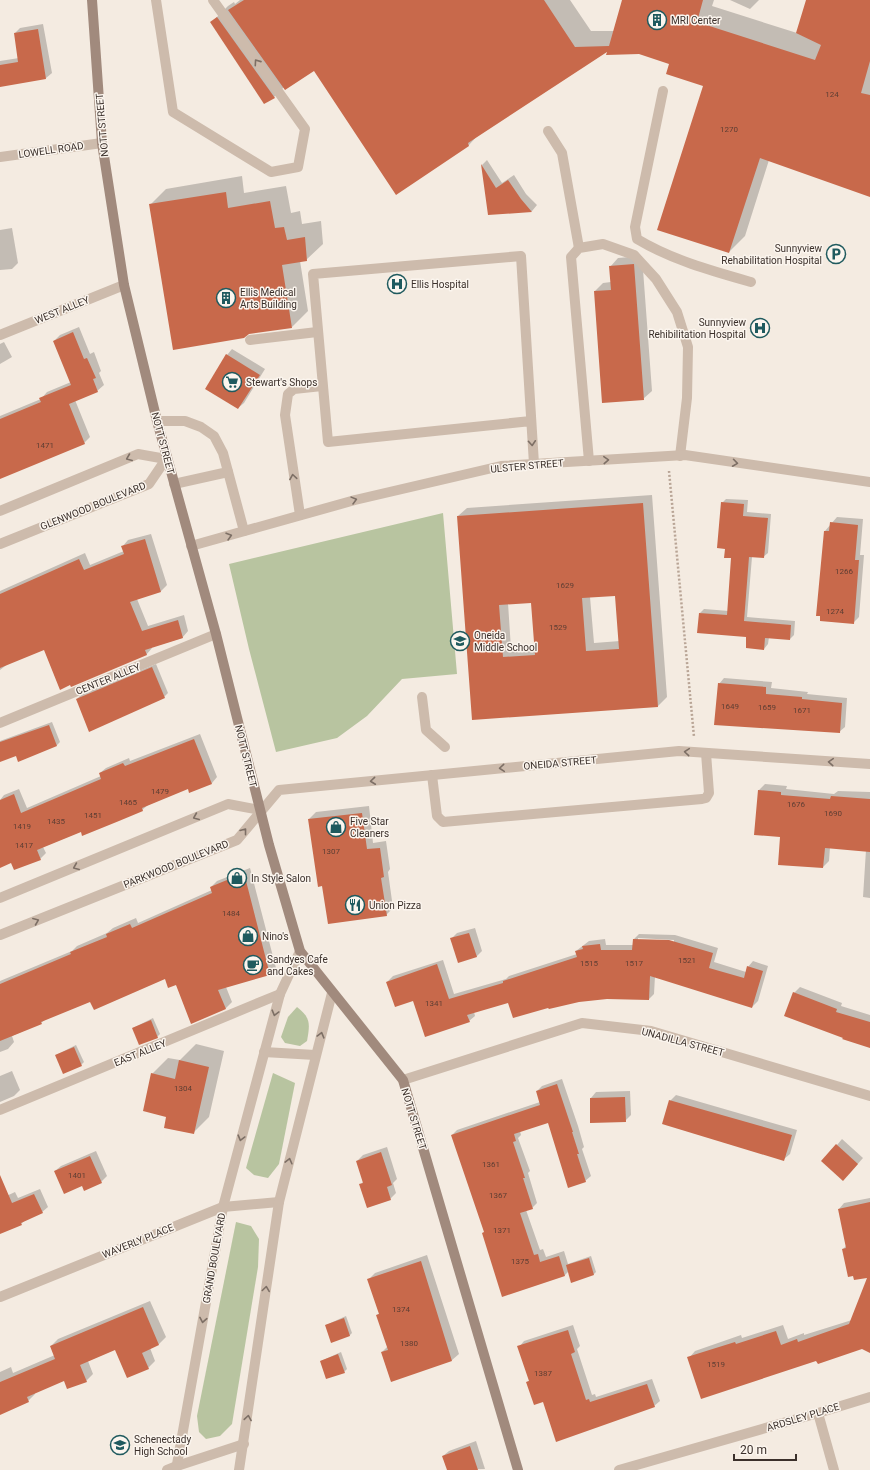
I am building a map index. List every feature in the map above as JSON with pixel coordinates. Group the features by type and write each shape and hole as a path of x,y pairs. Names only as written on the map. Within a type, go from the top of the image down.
{"main road":[{"name":"NOTT STREET","path":"92,0 102,143 124,285 166,459 216,634 260,810 300,951 402,1080 518,1470"}],"street":[{"path":"156,0 173,112 271,172 298,167 305,129 213,0"},
{"path":"663,91 635,226 637,239 656,250 714,272 751,282"},
{"path":"548,131 562,153 579,248"},
{"name":"LOWELL ROAD","path":"0,157 102,143"},
{"path":"589,461 571,257 579,248 603,244 634,255 656,279 677,312 688,347 687,398 680,456"},
{"path":"531,421 328,442 313,274 521,256 534,464"},
{"name":"WEST ALLEY","path":"0,335 124,285"},
{"path":"250,340 317,332"},
{"path":"300,516 285,415 288,394 294,389 322,386"},
{"path":"157,422 185,421 201,427 214,436 223,453 244,531"},
{"path":"0,511 138,454 166,459"},
{"name":"ULSTER STREET","path":"191,546 355,500 501,466 680,456 870,482"},
{"name":"GLENWOOD BOULEVARD","path":"0,544 149,484 166,459"},
{"path":"174,484 228,472"},
{"name":"CENTER ALLEY","path":"0,723 216,634"},
{"path":"422,697 426,730 445,747"},
{"name":"ONEIDA STREET","path":"260,810 279,790 679,751 870,764"},
{"path":"432,775 437,816 443,822 702,800 706,798 709,793 701,753"},
{"path":"0,898 228,804 260,810"},
{"name":"PARKWOOD BOULEVARD","path":"0,935 237,840 260,810"},
{"name":"GRAND BOULEVARD","path":"177,1468 223,1207 280,994 300,951"},
{"path":"240,1470 279,1202 332,993"},
{"name":"EAST ALLEY","path":"0,1110 280,994"},
{"name":"UNADILLA STREET","path":"402,1080 582,1023 650,1031 870,1096"},
{"path":"264,1052 315,1056"},
{"name":"WAVERLY PLACE","path":"0,1297 223,1207 279,1202"},
{"name":"ARDSLEY PLACE","path":"619,1470 870,1397"},
{"path":"818,1413 834,1470"},
{"path":"167,1470 177,1468 244,1444"}],"path":[{"path":"668,456 701,753"}],"green space":[{"path":"443,513 457,674 402,679 367,716 337,738 276,752 249,649 229,564"},
{"path":"297,1007 307,1018 309,1026 307,1041 300,1046 285,1043 281,1037 288,1017"},
{"path":"273,1073 295,1083 279,1164 268,1178 254,1175 246,1168"},
{"path":"236,1222 251,1226 259,1239 258,1267 232,1424 220,1436 206,1439 199,1432 197,1416"}],"building":[{"path":"244,0 544,0 575,47 609,46 622,0 703,0 697,22 815,60 821,45 796,33 806,0 870,0 870,61 861,93 870,95 870,197 760,158 729,253 657,230 703,86 666,74 669,64 639,54 606,55 607,52 468,143 469,146 396,195 314,71 285,90 228,10"},
{"path":"217,17 275,98 264,104 210,22"},
{"path":"38,29 46,79 0,87 0,65 18,62 14,33"},
{"path":"481,164 496,188 508,180 532,212 488,215"},
{"name":"Ellis Medical Arts Building","path":"226,192 228,208 270,201 275,228 284,227 287,240 305,237 307,261 282,265 292,328 249,334 244,338 173,350 149,204"},
{"path":"634,264 644,400 602,403 594,291 611,290 609,266"},
{"path":"73,332 84,359 87,358 96,378 93,379 98,392 69,404 85,444 0,479 0,419 41,402 39,398 71,385 53,341"},
{"name":"Stewart's Shops","path":"226,354 260,375 238,409 205,389"},
{"path":"721,502 744,504 743,516 768,518 764,558 749,557 744,621 791,625 790,640 765,638 764,650 746,648 746,637 697,633 699,613 727,615 731,558 724,558 725,549 717,548"},
{"name":"Oneida Middle School","path":"643,503 658,707 472,720 457,516","holes":["615,596 619,649 586,651 582,598","531,603 535,655 503,657 499,605"]},
{"path":"830,522 858,525 855,560 859,560 854,624 820,621 820,616 816,616 824,531 829,531"},
{"path":"145,539 161,592 130,602 142,631 178,620 183,638 145,650 147,655 71,687 70,685 60,690 44,650 0,668 0,594 79,559 84,570 124,554 121,546"},
{"path":"152,667 165,698 89,732 76,699"},
{"path":"718,683 766,687 766,694 802,697 802,699 842,703 840,733 714,725"},
{"path":"49,725 57,746 18,762 16,756 0,762 0,742"},
{"path":"194,739 212,784 189,793 188,789 142,808 143,811 82,836 81,832 37,850 41,860 14,870 11,863 0,868 0,800 14,794 21,813 101,779 99,773 123,763 125,766"},
{"path":"758,790 781,792 781,795 830,799 831,796 870,799 870,852 825,848 823,868 778,865 780,837 754,835"},
{"path":"362,813 367,849 380,848 384,877 381,878 387,916 328,924 322,886 318,887 308,819"},
{"path":"244,873 270,975 218,990 226,1009 191,1024 176,985 168,988 165,979 94,1010 90,1002 0,1041 0,984 71,954 70,952 107,937 106,934 130,924 132,928 212,893 210,887"},
{"path":"469,933 477,957 458,963 450,938"},
{"path":"633,939 669,940 713,953 709,968 744,978 747,966 763,971 752,1008 650,976 649,1000 607,999 579,1002 548,1008 513,1018 508,1003 467,1015 470,1022 425,1037 413,1001 395,1007 386,982 437,964 449,999 503,983 503,981 577,957 575,951 583,949 582,946 600,944 601,950 632,950"},
{"path":"793,992 837,1009 836,1012 870,1022 870,1048 842,1039 843,1038 784,1016"},
{"path":"151,1020 158,1038 139,1045 132,1028"},
{"path":"74,1047 82,1066 63,1074 55,1055"},
{"path":"179,1060 209,1067 194,1134 164,1128 166,1117 143,1111 151,1073 175,1079"},
{"path":"557,1084 573,1132 579,1154 577,1154 586,1182 568,1188 548,1123 514,1134 516,1141 513,1142 525,1178 523,1178 533,1209 520,1213 534,1255 538,1254 540,1262 559,1256 565,1276 502,1297 482,1233 484,1232 451,1135 540,1105 536,1091"},
{"path":"625,1097 626,1122 590,1123 590,1098"},
{"path":"669,1100 792,1135 784,1161 662,1124"},
{"path":"836,1144 858,1164 843,1181 821,1161"},
{"path":"381,1152 392,1185 387,1187 391,1200 367,1208 359,1184 363,1183 356,1161"},
{"path":"90,1156 102,1183 84,1191 82,1186 64,1194 54,1171"},
{"path":"0,1175 12,1203 34,1194 43,1213 21,1223 22,1225 0,1234"},
{"path":"870,1202 870,1353 862,1349 818,1364 816,1361 701,1399 687,1357 735,1342 736,1344 776,1331 781,1345 797,1339 798,1342 849,1324 867,1278 854,1280 853,1276 848,1277 842,1249 846,1248 838,1209"},
{"path":"589,1258 594,1275 571,1283 566,1265"},
{"path":"421,1261 452,1361 391,1382 381,1352 388,1350 376,1315 379,1314 367,1279"},
{"path":"143,1307 159,1345 142,1353 149,1369 127,1378 115,1350 80,1365 87,1382 67,1389 64,1381 27,1397 29,1402 0,1415 0,1382 55,1359 50,1346"},
{"path":"344,1318 350,1336 331,1343 325,1325"},
{"path":"568,1330 575,1352 571,1354 586,1400 589,1399 590,1402 647,1384 655,1407 556,1442 543,1402 534,1405 526,1382 529,1381 517,1346"},
{"path":"338,1354 345,1373 326,1379 320,1361"},
{"path":"470,1446 478,1470 447,1470 442,1456"}],"place":[{"name":"MRI Center","path":"657,20"},
{"name":"Sunnyview Rehabilitation Hospital","path":"836,254"},
{"name":"Ellis Hospital","path":"397,284"},
{"name":"Ellis Medical Arts Building","path":"226,298"},
{"name":"Sunnyview Rehibilitation Hospital","path":"760,328"},
{"name":"Stewart's Shops","path":"232,382"},
{"name":"Oneida Middle School","path":"460,641"},
{"name":"Five Star Cleaners","path":"336,827"},
{"name":"In Style Salon","path":"237,878"},
{"name":"Union Pizza","path":"355,905"},
{"name":"Nino's","path":"248,936"},
{"name":"Sandyes Cafe and Cakes","path":"253,965"},
{"name":"Schenectady High School","path":"120,1445"}]}
